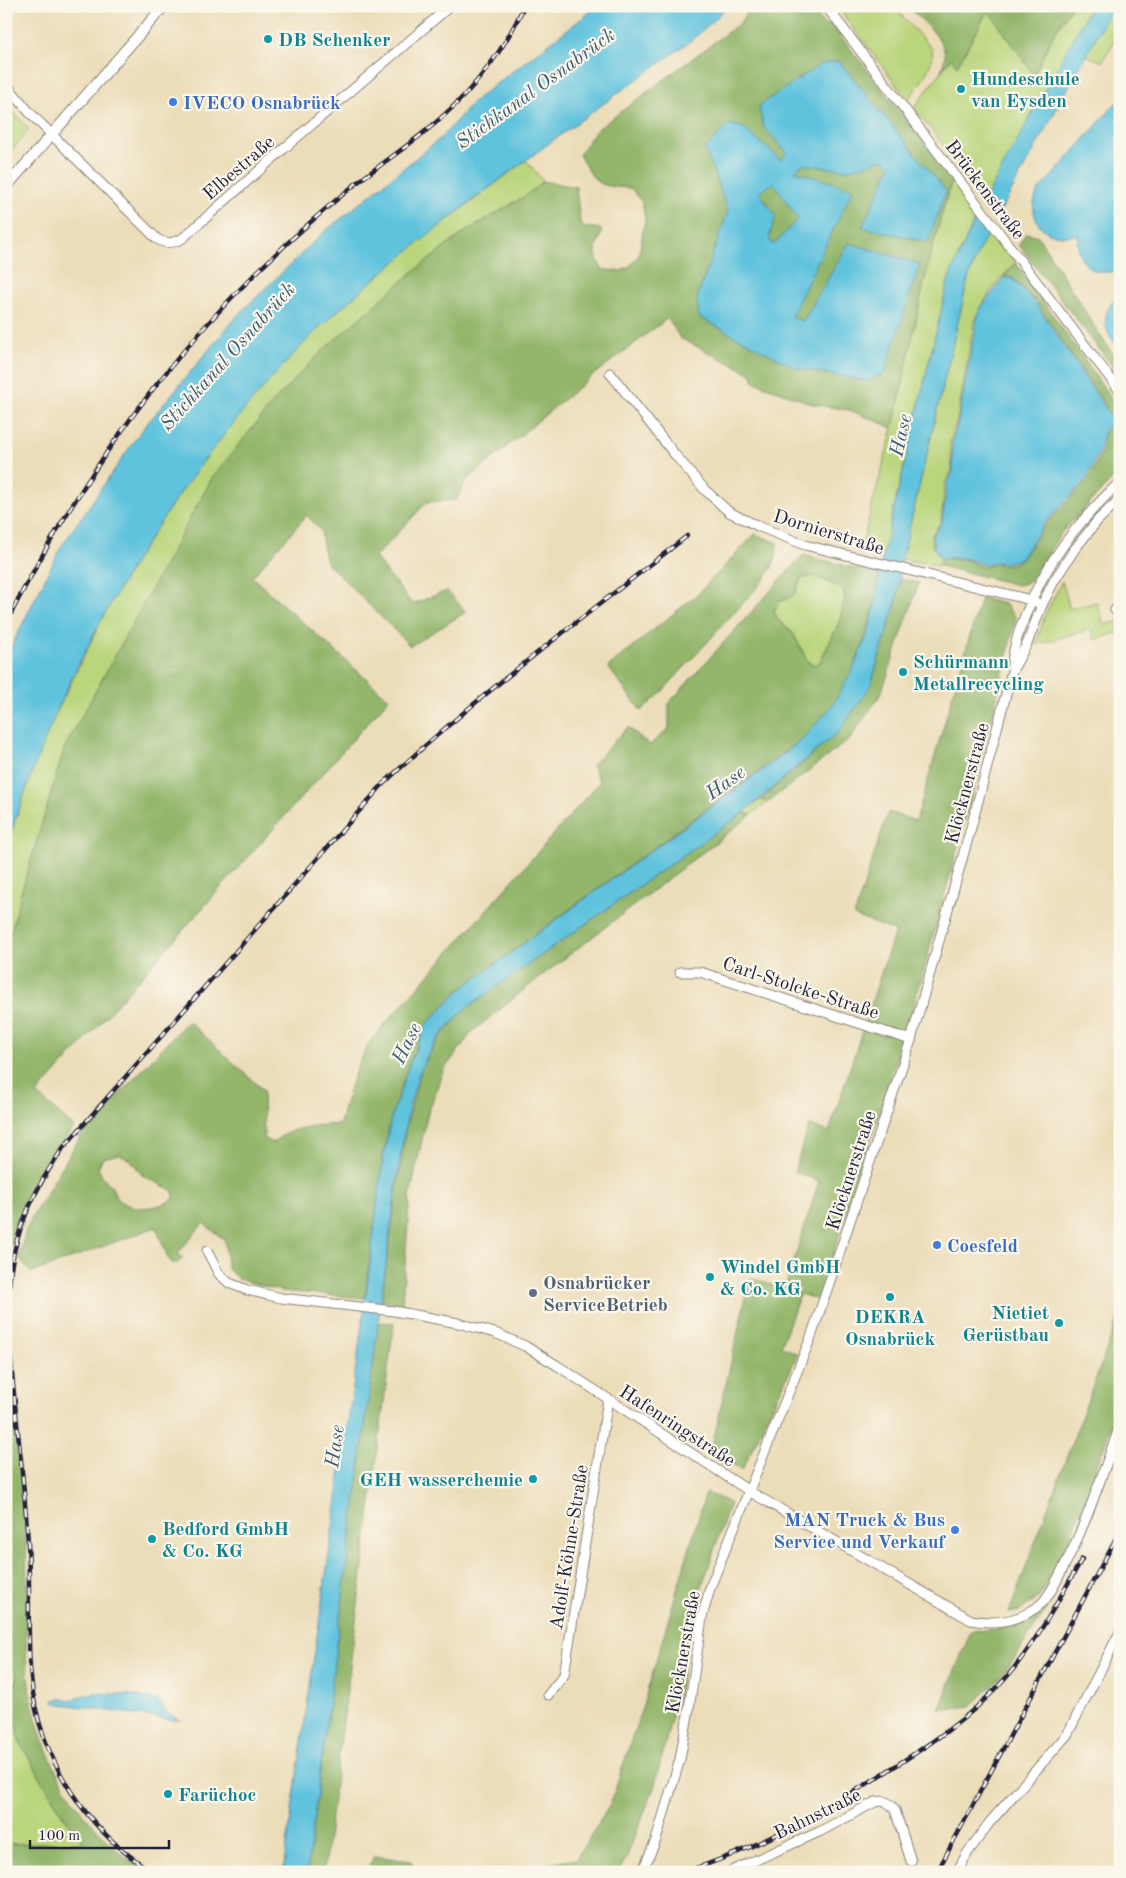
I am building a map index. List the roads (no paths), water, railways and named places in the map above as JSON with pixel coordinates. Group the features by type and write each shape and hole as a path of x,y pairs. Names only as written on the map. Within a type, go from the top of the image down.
{"street":[{"path":"6,187 164,6"},
{"name":"Elbestraße","path":"51,134 157,239 162,243 170,244 177,241 450,6"},
{"name":"Brückenstraße","path":"826,6 1120,391"},
{"path":"832,14 842,6"},
{"path":"6,84 30,113 51,134"},
{"name":"Dornierstraße","path":"610,373 705,490 729,512 805,545 1042,604"},
{"name":"Klöcknerstraße","path":"1012,671 1012,658 1016,640 1031,600 1044,574 1064,542 1120,482"},
{"name":"Klöcknerstraße","path":"642,1872 656,1840 680,1758 690,1708 702,1617 710,1585 811,1337 911,1040 1012,671 1027,644 1042,604 1054,581 1074,550 1098,520 1120,499"},
{"name":"Carl-Stolcke-Straße","path":"680,972 695,971 706,974 911,1040"},
{"name":"Hafenringstraße","path":"207,1252 219,1274 228,1283 247,1290 281,1298 390,1311 458,1322 495,1333 525,1346 749,1490 971,1620 981,1622 1002,1622 1021,1616 1043,1602 1052,1590 1077,1543 1120,1426"},
{"name":"Adolf-Köhne-Straße","path":"548,1695 564,1675 608,1398"},
{"path":"957,1872 968,1852 990,1822 1067,1735 1120,1632"},
{"name":"Bahnstraße","path":"729,1872 819,1832 875,1802 883,1800 890,1803 895,1810 911,1861"}],"water":[{"name":"Stichkanal Osnabrück","path":"598,6 727,6 718,17 685,45 494,184 395,261 321,326 261,391 213,449 168,510 128,574 91,639 59,707 30,777 6,849 6,657 61,547 141,431 237,316 323,233 442,137 475,100"},
{"path":"1091,6 1113,6 978,252 968,279 902,559 897,599 870,687 839,731 743,813 465,1009 437,1040 419,1074 408,1114 400,1156 307,1872 283,1872 363,1318 383,1158 391,1118 410,1062 426,1025 457,992 777,759 802,739 832,706 852,671 867,636 875,605 883,555 949,278 977,214"},
{"path":"839,61 946,191 928,242 862,227 891,166 884,159 847,170 803,164 795,171 853,189 791,317 803,321 849,243 920,264 885,372 868,381 796,368 699,317 697,298 728,211 705,149 729,124 742,127 781,160 787,153 763,126 759,106 821,64","holes":["774,183 798,219 773,245 769,237 776,216 759,192"]},
{"path":"1118,101 1120,103 1120,269 1101,272 1087,266 1083,260 1079,253 1078,234 1064,236 1052,234 1043,228 1037,220 1034,210 1035,199 1040,188"},
{"path":"1004,277 1013,279 1036,304 1108,412 1112,422 1104,431 1100,450 1086,480 1044,524 1022,557 1014,561 985,565 964,558 941,558 934,547 932,536 942,522 947,484 953,471 952,441 958,422 976,323 980,309"},
{"path":"1120,295 1120,348 1109,335 1105,322 1109,308"},
{"path":"94,1693 133,1695 159,1701 165,1711 180,1721 55,1703 53,1700 71,1699"}],"railway":[{"path":"6,623 31,575 87,482 117,437 183,351 219,311 294,237 345,193 422,134 455,105 489,66 508,37 524,6"},
{"path":"153,1872 117,1846 87,1814 74,1796 62,1777 44,1737 32,1690 29,1641 28,1543 8,1316 11,1269 23,1221 45,1176 63,1148 383,784 494,687 687,536"},
{"path":"937,1872 1120,1531"},
{"path":"684,1872 736,1853 810,1817 898,1764 962,1720 991,1694 1016,1666 1046,1621 1082,1559"}],"place":[{"name":"DB Schenker","path":"268,39"},
{"name":"Hundeschule van Eysden","path":"961,89"},
{"name":"IVECO Osnabrück","path":"173,102"},
{"name":"Schürmann Metallrecycling","path":"903,672"},
{"name":"Coesfeld","path":"937,1245"},
{"name":"Windel GmbH & Co. KG","path":"710,1277"},
{"name":"Osnabrücker ServiceBetrieb","path":"533,1293"},
{"name":"DEKRA Osnabrück","path":"890,1297"},
{"name":"Nietiet Gerüstbau","path":"1059,1323"},
{"name":"GEH wasserchemie","path":"533,1479"},
{"name":"MAN Truck & Bus Service und Verkauf","path":"955,1530"},
{"name":"Bedford GmbH & Co. KG","path":"152,1539"},
{"name":"Farüchoc","path":"168,1794"}],"water label":[{"name":"Hase","path":"900,435"},
{"name":"Hase","path":"725,782"},
{"name":"Hase","path":"406,1043"},
{"name":"Hase","path":"334,1446"}]}
